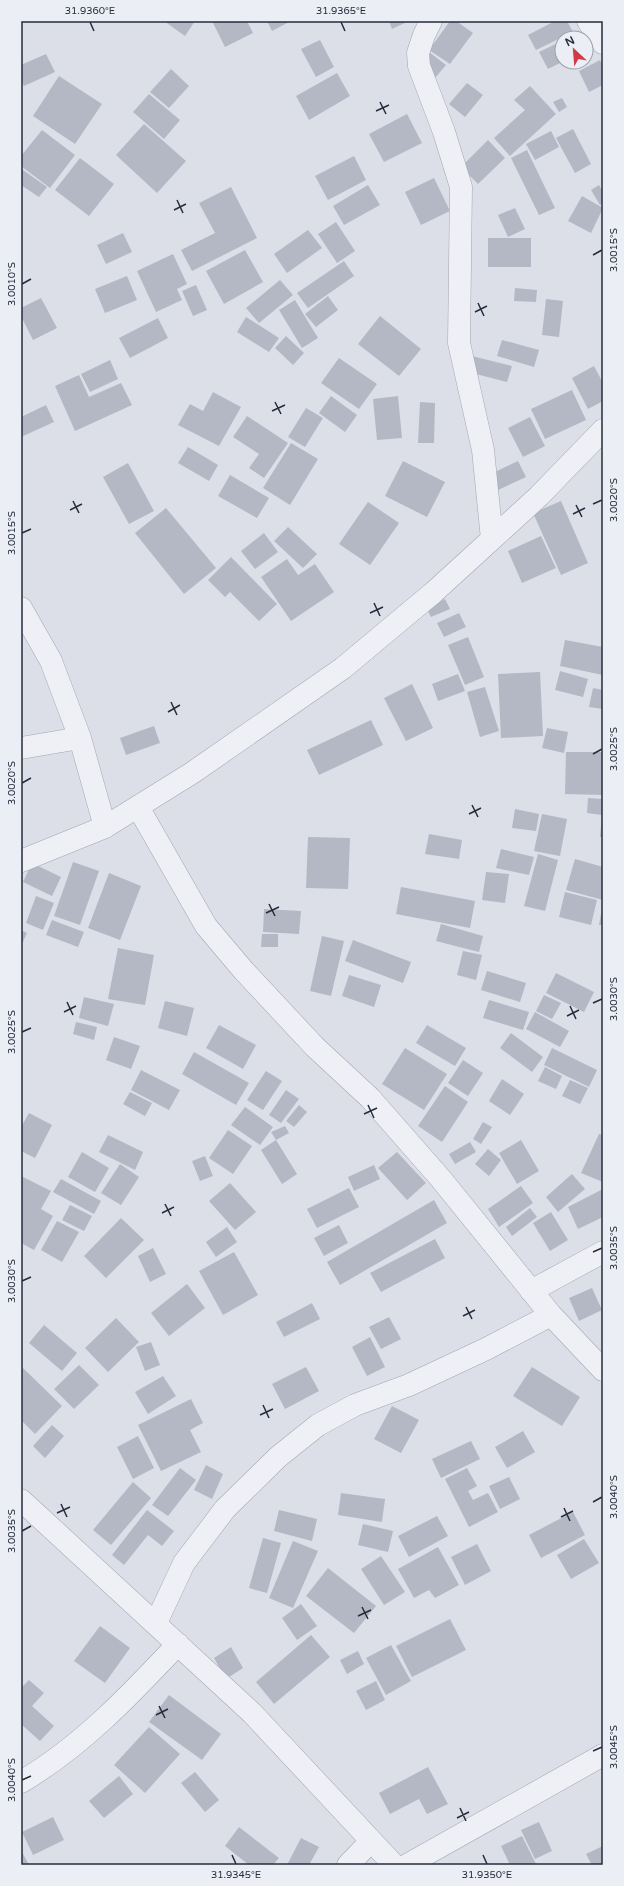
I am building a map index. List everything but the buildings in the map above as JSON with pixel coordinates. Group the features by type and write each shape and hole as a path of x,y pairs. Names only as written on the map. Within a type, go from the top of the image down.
{"street":[{"path":"431,21 424,35 418,53 419,66 444,132 461,187 459,343 483,450 492,539"},
{"path":"588,21 603,43"},
{"path":"21,861 105,827 192,773 344,668 434,592 539,496 603,430"},
{"path":"21,608 51,661 80,738 105,827"},
{"path":"21,748 80,738"},
{"path":"138,807 206,926 244,971 315,1047 370,1098 441,1179 551,1315 603,1370"},
{"path":"531,1291 603,1252"},
{"path":"156,1623 184,1563 226,1509 278,1457 318,1425 355,1406 409,1385 486,1349 551,1315"},
{"path":"21,1500 252,1713 394,1865"},
{"path":"21,1782 37,1773 90,1732 125,1701 178,1644"},
{"path":"407,1865 603,1755"},
{"path":"348,1865 371,1841"}]}
